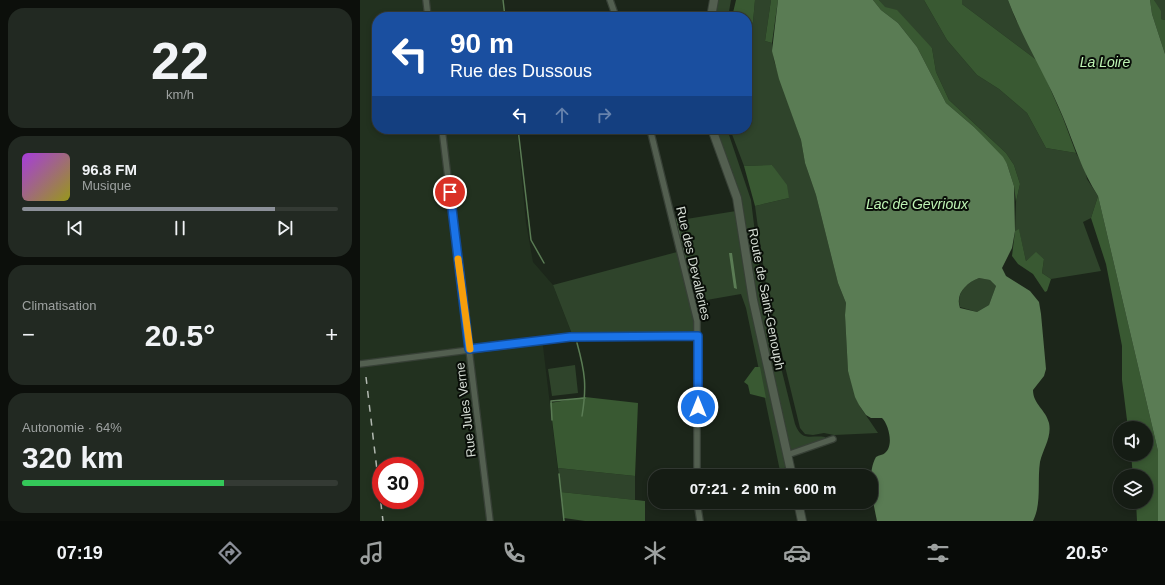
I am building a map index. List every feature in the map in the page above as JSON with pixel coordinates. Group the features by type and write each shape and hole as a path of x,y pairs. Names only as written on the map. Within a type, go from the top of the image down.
{"street":[{"path":"426,0 427,12"},
{"path":"610,0 614,12"},
{"path":"712,12 714,0"},
{"name":"Rue Jules Verne","path":"443,134 490,521"},
{"name":"Rue des Devalleries","path":"651,134 694,304 698,336 697,469"},
{"name":"Route de Saint-Genouph","path":"713,134 734,185 737,198 753,300 790,469"},
{"path":"360,364 570,337 698,336"},
{"path":"787,455 833,439"},
{"path":"698,509 700,521"},
{"path":"799,509 802,521"}],"shaded area":[{"path":"360,0 502,0 503,12 372,12 372,134 517,134 526,223 533,262 553,285 572,334 542,338 564,521 360,521"},
{"path":"716,0 731,0 729,12 714,12"},
{"path":"736,0 755,0 752,24 752,12 733,12"},
{"path":"755,0 771,0 765,41 772,43 774,61 801,140 805,163 816,195 838,283 846,303 845,315 848,371 859,405 878,433 834,435 824,433 813,435 805,434 800,428 767,292 755,206 789,198 772,165 744,166 732,134 752,134 753,22"},
{"path":"771,0 778,0 772,43 765,41"},
{"path":"873,0 879,0 885,7 897,10 932,48 936,72 949,100 1006,153 1014,165 1020,184 1016,202 1014,186 1007,164 974,127 946,103 917,47 898,23 881,10"},
{"path":"879,0 924,0 947,40 977,75 999,89 1027,113 1046,148 1076,153 1085,169 1087,179 1098,196 1091,218 1083,222 1101,271 1051,279 1042,273 1044,259 1036,253 1026,261 1019,230 1015,231 1016,202 1020,184 1014,165 1006,153 949,100 936,72 932,48 884,7"},
{"path":"924,0 962,0 962,4 1038,61 1063,118 1076,153 1046,148 1027,113 999,89 977,75 947,40"},
{"path":"962,0 1008,0 1015,18 1038,61 962,4"},
{"path":"1150,0 1154,0 1161,11 1161,19 1165,20 1165,54 1152,14"},
{"path":"1154,0 1165,0 1165,20 1161,19"},
{"path":"717,134 729,134 751,200 760,274 772,331 795,424 800,433 803,435 825,437 825,439 792,451 789,450 758,310 739,190"},
{"path":"772,165 787,185 789,198 755,206 744,166"},
{"path":"1098,196 1151,421 1127,421 1122,380 1122,346 1106,264 1091,218"},
{"path":"736,211 786,467 783,469 780,469 746,308 741,294 695,302 674,221"},
{"path":"1019,229 1026,261 1036,252 1044,259 1042,273 1051,279 1047,291 1045,292 1033,274 1018,264 1012,256 1015,231"},
{"path":"677,252 692,305 694,317 693,332 688,334 572,334 553,285"},
{"path":"979,278 990,280 996,286 989,305 977,312 960,307 959,297 963,289"},
{"path":"575,365 578,393 552,396 548,369"},
{"path":"755,367 760,367 766,398 750,394 748,385 744,382"},
{"path":"585,397 638,403 635,476 558,468 550,403"},
{"path":"1153,430 1158,451 1158,521 1137,521 1136,509 1153,509 1153,469 1132,469 1132,461 1153,461"},
{"path":"558,468 635,476 635,500 561,492"},
{"path":"561,492 645,501 645,521 585,521 564,518"}],"water":[{"name":"Lac de Gevrioux","path":"778,0 873,0 881,10 898,23 917,47 946,103 974,127 1003,157 1007,164 1014,186 1015,231 1012,248 1002,268 1006,276 1030,291 1039,302 1046,369 1044,376 1033,390 1035,399 1045,414 1050,428 1040,462 1038,500 1036,514 1033,521 877,521 875,509 878,509 878,469 872,469 876,457 884,454 888,450 890,436 885,421 882,418 871,418 866,415 855,397 848,371 845,315 846,303 838,283 816,195 805,163 801,140 779,79 772,51","holes":["979,278 990,280 996,286 989,305 977,312 960,308 960,294 966,286 974,280"]},
{"name":"La Loire","path":"1008,0 1150,0 1152,14 1165,54 1165,521 1158,521 1158,451 1153,430 1153,421 1151,421 1098,196 1083,167 1057,102"},
{"path":"729,253 732,253 737,289 734,288"}],"waterway":[{"path":"503,0 504,12"},
{"path":"519,134 531,240 544,263"},
{"path":"676,219 680,237"},
{"path":"681,241 685,258"},
{"path":"577,343 582,362 585,387 582,416"},
{"path":"552,420 551,401 585,398"},
{"path":"559,474 564,521"}],"railway":[{"path":"366,377 383,521"}],"slow traffic":[{"path":"458,259 470,349"}],"route":[{"path":"450,192 469,349 570,337 698,336 698,407"}]}
